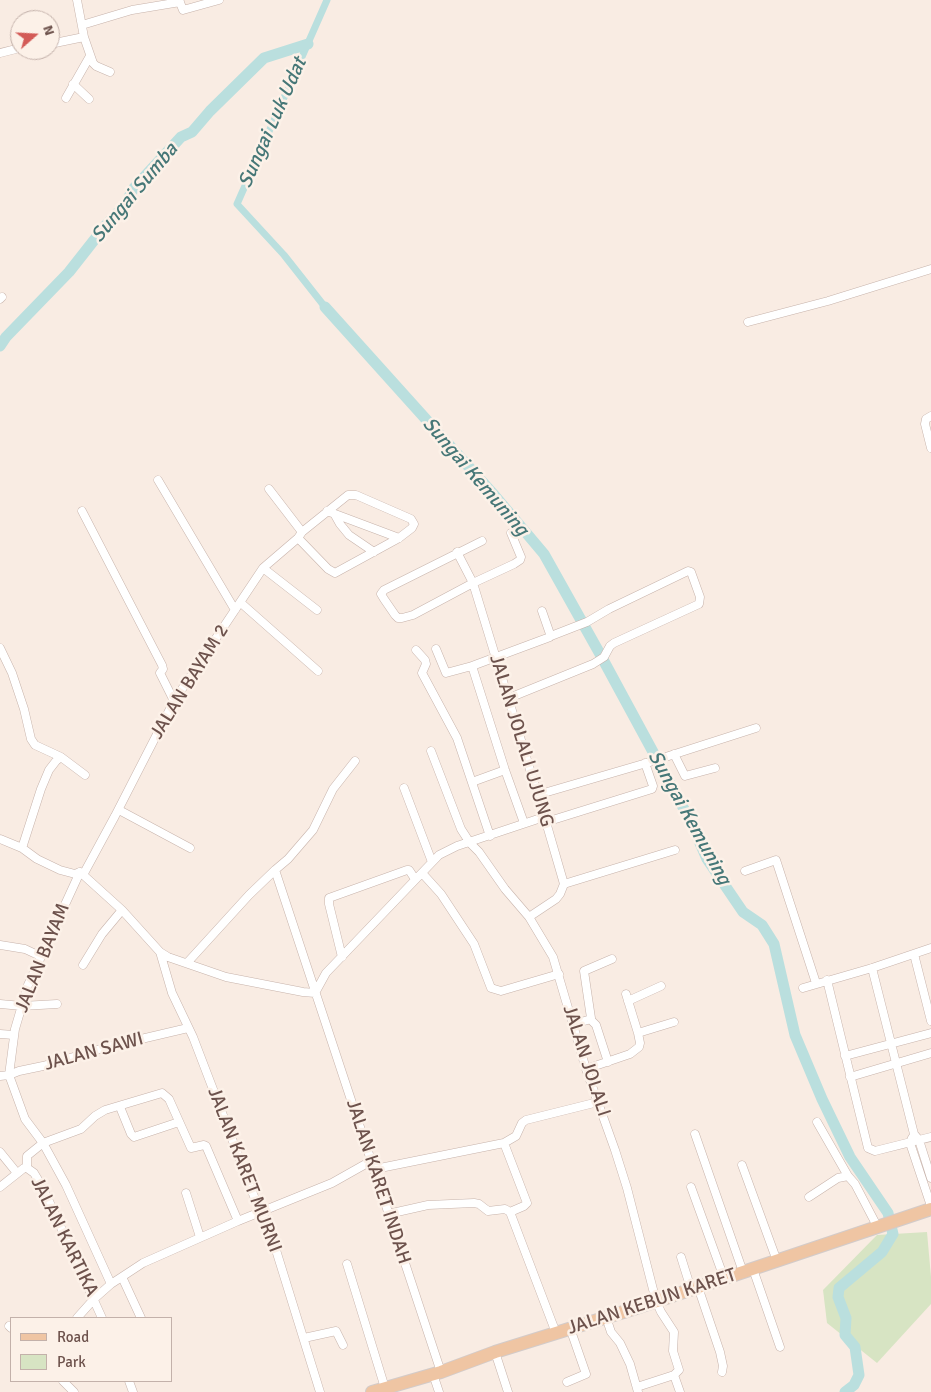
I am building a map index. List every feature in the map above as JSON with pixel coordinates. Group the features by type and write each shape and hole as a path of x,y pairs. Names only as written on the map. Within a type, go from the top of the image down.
{"main road":[{"name":"JALAN KEBUN KARET","path":"382,1391 495,1352 777,1261 931,1207"}],"street":[{"path":"77,0 84,37 90,56 96,66 110,72"},
{"path":"82,25 132,10 180,1 184,10 219,0"},
{"path":"60,42 84,37"},
{"path":"66,98 90,56"},
{"path":"73,84 88,99"},
{"path":"748,322 828,301 931,269"},
{"path":"931,416 926,418 925,424 931,448"},
{"path":"158,480 235,610"},
{"path":"269,489 300,535 333,573 342,570 399,538"},
{"name":"JALAN BAYAM 2","path":"81,873 119,810 174,701 264,568 327,511 351,494 413,520 414,525 399,538"},
{"path":"82,511 162,665 163,669 160,673 174,701"},
{"path":"327,511 399,538"},
{"path":"335,515 349,535 374,552"},
{"path":"482,541 384,590 381,594 398,618 412,615 520,560 521,557 511,533"},
{"name":"JALAN JOLALI UJUNG","path":"457,552 473,583 546,819 564,884"},
{"path":"264,568 317,610"},
{"path":"436,649 446,673 472,666 576,627 627,600 688,571 691,572 700,597 699,604 614,643 610,646 604,657 593,664 509,698"},
{"path":"241,603 318,671"},
{"path":"542,611 551,636"},
{"path":"0,648 12,673 32,741 35,745 61,757 85,775"},
{"path":"416,650 425,660 426,664 422,673 457,738 490,836"},
{"path":"472,666 524,823"},
{"path":"537,794 756,728"},
{"name":"JALAN JOLALI","path":"431,751 461,829 505,889 529,917 553,957 586,1069 627,1188 656,1300 661,1312 674,1332 673,1351 679,1370 674,1376 678,1390"},
{"path":"674,754 685,776 715,768"},
{"path":"22,848 49,770 61,757"},
{"path":"187,963 249,896 288,859 313,830 333,789 355,761"},
{"path":"0,839 22,848 37,859 60,870 75,874 81,873 122,910 160,952 168,957 226,977 315,993 326,973 415,879 432,862 448,850 524,823 546,819 652,789 654,786 648,762"},
{"path":"472,782 505,770"},
{"path":"404,788 432,862"},
{"path":"119,810 190,848"},
{"path":"529,917 556,899 564,884 675,850"},
{"path":"745,871 776,860 816,983"},
{"name":"JALAN KARET INDAH","path":"275,870 375,1169 437,1373 439,1392"},
{"path":"342,957 329,898 407,870 415,879"},
{"name":"JALAN BAYAM","path":"9,1075 14,1035 28,985 40,956 81,873"},
{"path":"422,873 442,894 474,944 492,990 501,990 559,974"},
{"path":"84,965 102,934 122,910"},
{"path":"0,945 25,949 40,956"},
{"path":"804,988 931,948"},
{"name":"JALAN KARET MURNI","path":"160,952 172,993 188,1028 260,1212 267,1221 320,1392"},
{"path":"914,954 931,1021"},
{"path":"608,1062 596,1025 590,1019 584,970 612,960"},
{"path":"872,968 895,1064 916,1137 931,1178"},
{"path":"827,980 868,1148 875,1151 910,1142 916,1137 931,1136"},
{"path":"586,1069 630,1054 639,1047 638,1033 627,997 661,986"},
{"path":"0,1004 22,1006 57,1004"},
{"path":"573,1024 590,1019"},
{"path":"638,1033 674,1022"},
{"name":"JALAN SAWI","path":"0,1076 107,1047 188,1028"},
{"path":"845,1056 931,1033"},
{"path":"0,1034 14,1035"},
{"path":"850,1077 931,1054"},
{"path":"9,1075 25,1119 43,1143 66,1185 111,1284"},
{"path":"27,1168 27,1156 43,1143 81,1129 95,1116 105,1110 159,1094 165,1094 191,1148 206,1146 238,1221"},
{"path":"375,1169 504,1143 516,1136 522,1123 526,1120 598,1102"},
{"path":"120,1107 134,1137 179,1122"},
{"path":"817,1122 848,1176 885,1224"},
{"path":"695,1134 780,1347"},
{"path":"910,1142 931,1207"},
{"path":"504,1143 527,1203 510,1212"},
{"name":"JALAN KARTIKA","path":"0,1152 17,1173"},
{"path":"78,1317 111,1284 143,1263 238,1221 332,1183 371,1161"},
{"path":"742,1165 777,1261"},
{"name":"JALAN KARTIKA","path":"0,1187 17,1173 27,1168 34,1173 102,1317"},
{"path":"809,1197 838,1178 848,1176"},
{"path":"691,1187 724,1278"},
{"path":"186,1193 200,1238"},
{"path":"388,1214 428,1205 474,1203 479,1204 488,1211 504,1209 510,1212 556,1333"},
{"path":"681,1257 720,1352 723,1366 722,1372"},
{"path":"347,1264 382,1391"},
{"path":"122,1277 141,1317"},
{"path":"606,1317 611,1332 620,1343 628,1358 637,1390 674,1376"},
{"path":"567,1382 586,1374 570,1328"},
{"path":"304,1338 336,1331 343,1345"},
{"path":"495,1352 508,1392"},
{"path":"64,1382 74,1392"}],"green space":[{"path":"927,1232 931,1304 877,1363 827,1323 823,1290 877,1235"}],"waterway":[{"name":"Sungai Luk Udat","path":"325,307 284,255 237,204 327,0"},
{"name":"Sungai Sumba","path":"0,346 6,337 69,272 106,225 124,206 134,188 181,137 192,132 210,111 264,58 308,44"},
{"name":"Sungai Kemuning","path":"325,307 495,496 544,554 691,822 707,859 743,912 762,925 774,944 795,1035 822,1099 850,1157 888,1213 893,1234 882,1252 839,1288 838,1297 846,1318 845,1335 855,1347 859,1375 854,1385 845,1392"}]}
